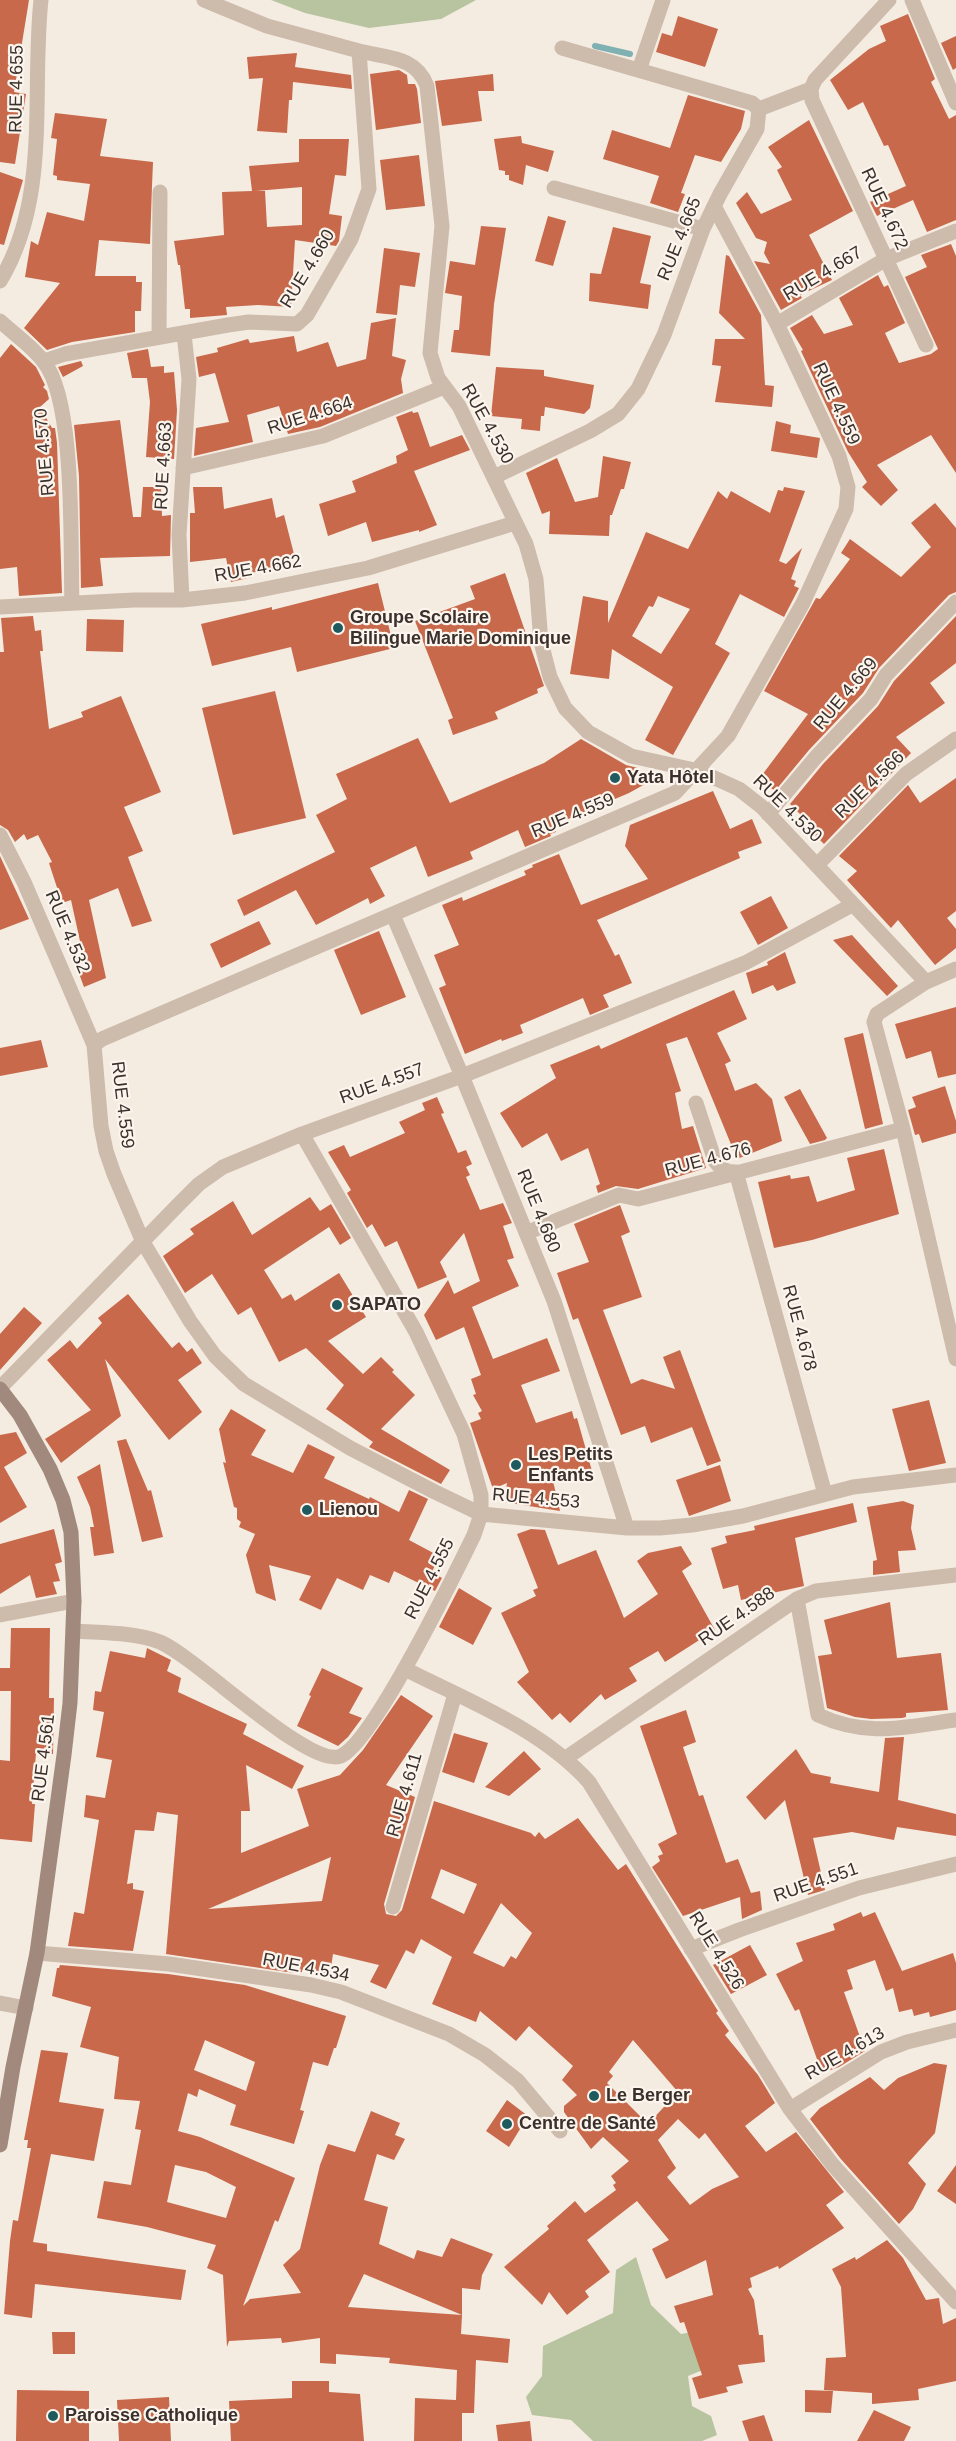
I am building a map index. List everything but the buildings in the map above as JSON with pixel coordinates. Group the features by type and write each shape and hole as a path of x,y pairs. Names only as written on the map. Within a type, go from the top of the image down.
{"main road":[{"name":"RUE 4.561","path":"0,1389 25,1424 50,1469 63,1500 71,1532 74,1601 74,1631 64,1755 37,1953 0,2145"}],"street":[{"name":"RUE 4.655","path":"0,281 20,241 32,189 40,0"},
{"path":"204,0 267,26 359,51"},
{"path":"639,70 663,0"},
{"path":"562,48 752,103 759,109 811,89 815,80 889,0"},
{"path":"912,0 956,103"},
{"name":"RUE 4.530","path":"359,51 405,62 415,67 422,74 427,86 441,203 441,249 430,353 435,372 459,406 532,561 536,579 541,642 550,677 565,708 588,732 631,756 699,771 739,789 768,814 817,865 847,908 926,982"},
{"name":"RUE 4.660","path":"44,361 65,354 159,336 184,334 249,322 297,324 307,315 351,239 369,189 359,51"},
{"name":"RUE 4.672","path":"811,89 812,100 926,345"},
{"name":"RUE 4.665","path":"494,477 590,431 618,414 638,389 664,335 703,229 757,129 759,109"},
{"path":"554,188 703,229"},
{"path":"159,336 160,192"},
{"name":"RUE 4.559","path":"143,1242 106,1151 101,1126 94,1046 102,1039 675,794 699,771 728,736 803,603 846,508 848,488 839,456 777,324 714,206"},
{"name":"RUE 4.667","path":"777,324 886,259 956,231"},
{"name":"RUE 4.570","path":"0,321 44,361 53,376 58,392 65,424 72,603"},
{"name":"RUE 4.663","path":"182,600 179,535 189,380 184,334"},
{"name":"RUE 4.664","path":"183,468 303,442 444,387"},
{"name":"RUE 4.662","path":"0,607 182,600 244,593 368,568 515,522"},
{"name":"RUE 4.669","path":"768,814 816,757 871,699 886,675 956,602"},
{"name":"RUE 4.566","path":"817,865 906,774 956,739"},
{"name":"RUE 4.532","path":"0,835 24,882 94,1046"},
{"name":"RUE 4.557","path":"0,1389 199,1184 223,1167 302,1134 462,1076 744,963 847,908"},
{"name":"RUE 4.680","path":"393,915 554,1300 627,1528"},
{"path":"956,969 926,982 874,1018 903,1129 956,1359"},
{"path":"696,1103 716,1161 728,1172 736,1172"},
{"name":"RUE 4.676","path":"526,1233 619,1196 638,1199 903,1129"},
{"path":"302,1134 416,1332 464,1434 478,1484 482,1514"},
{"name":"RUE 4.678","path":"736,1172 825,1494"},
{"name":"RUE 4.553","path":"143,1242 190,1321 215,1356 244,1384 350,1448 482,1514 627,1528 660,1528 692,1525 743,1515 853,1486 956,1475"},
{"name":"RUE 4.555","path":"74,1631 146,1638 161,1643 201,1668 264,1720 318,1754 331,1758 341,1757 351,1750 405,1669 474,1535 482,1514"},
{"name":"RUE 4.588","path":"566,1758 797,1599 816,1591 956,1575"},
{"path":"797,1599 818,1715 840,1725 877,1730 956,1720"},
{"path":"0,1615 74,1601"},
{"name":"RUE 4.526","path":"405,1669 518,1726 566,1758 589,1782 790,2109 832,2164 956,2302"},
{"name":"RUE 4.611","path":"393,1907 455,1694"},
{"name":"RUE 4.551","path":"691,1949 859,1888 956,1864"},
{"name":"RUE 4.534","path":"37,1953 169,1964 311,1984 341,1992 449,2034 485,2055 518,2081 560,2131"},
{"path":"0,2003 26,2008"},
{"name":"RUE 4.613","path":"790,2109 881,2052 907,2042 956,2030"}],"green space":[{"path":"271,0 476,0 441,19 369,28 305,13"},
{"path":"636,2257 651,2305 681,2334 722,2327 723,2362 688,2376 692,2406 711,2416 717,2435 702,2441 593,2441 571,2420 532,2415 526,2397 542,2376 543,2346 613,2313 616,2270"}],"waterway":[{"path":"595,46 630,54"}],"place":[{"name":"Groupe Scolaire Bilingue Marie Dominique","path":"338,628"},
{"name":"Yata Hôtel","path":"615,778"},
{"name":"SAPATO","path":"337,1305"},
{"name":"Les Petits Enfants","path":"516,1465"},
{"name":"Lienou","path":"307,1510"},
{"name":"Le Berger","path":"594,2096"},
{"name":"Centre de Santé","path":"507,2124"},
{"name":"Paroisse Catholique","path":"53,2416"}]}
